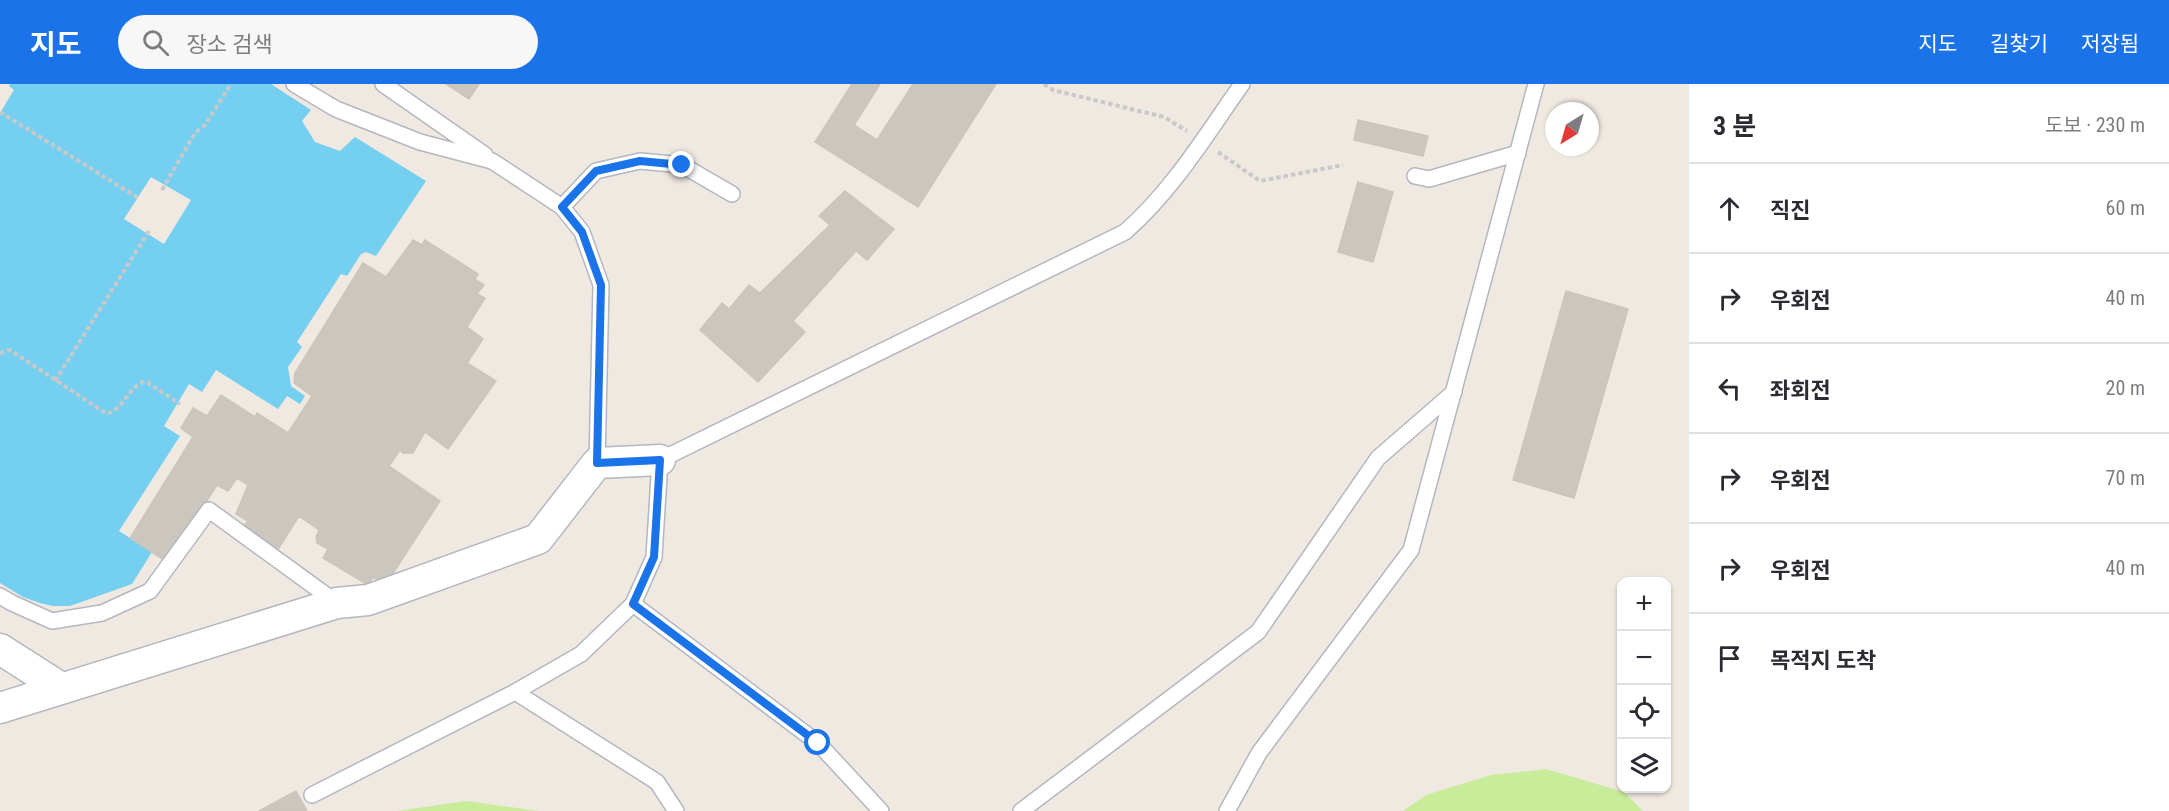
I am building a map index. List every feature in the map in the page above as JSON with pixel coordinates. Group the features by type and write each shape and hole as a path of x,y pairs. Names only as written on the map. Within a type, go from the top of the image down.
{"street":[{"path":"0,708 337,603 368,600 538,539 597,463 660,460"},
{"path":"0,650 61,688"}],"lane":[{"path":"294,84 336,109 410,138 492,161"},
{"path":"383,84 562,207 582,232 601,285 597,463"},
{"path":"312,795 515,692 581,654 633,604 654,557 660,460 1125,232 1147,212 1173,180 1242,84"},
{"path":"1227,811 1259,753 1411,550 1536,84"},
{"path":"1415,176 1429,179 1518,153"},
{"path":"562,207 596,171 640,161 682,165 732,194"},
{"path":"1021,811 1258,632 1378,458 1454,392"},
{"path":"0,596 52,621 102,613 150,591 209,510 337,603"},
{"path":"633,604 818,743 881,811"},
{"path":"515,692 657,782 676,811"}],"path":[{"path":"162,190 195,133 204,125 231,84"},
{"path":"0,112 140,199"},
{"path":"55,381 149,231"},
{"path":"0,353 10,350 107,414 118,410 136,385 145,381 180,404"}],"green space":[{"path":"1546,769 1617,790 1617,793 1625,793 1643,811 1403,811 1426,795 1491,775"},
{"path":"466,801 539,811 397,811"}],"water":[{"path":"10,84 271,84 311,110 302,121 315,142 340,151 355,137 426,181 376,256 366,252 361,254 347,276 341,274 297,342 302,347 288,367 291,386 305,396 300,404 287,396 278,409 216,370 202,392 189,384 164,426 180,436 119,531 152,552 132,584 70,606 40,603 23,597 0,583 0,113 14,90 9,86","holes":["151,177 191,200 164,244 124,219"]}],"building":[{"path":"446,84 479,84 469,99"},
{"path":"852,84 880,84 854,125 877,140 913,84 996,84 918,207 815,142"},
{"path":"1358,120 1428,136 1423,156 1354,140"},
{"path":"1358,182 1393,192 1373,262 1338,252"},
{"path":"845,191 894,229 867,260 856,251 793,321 805,332 758,382 700,330 722,303 729,309 749,285 760,293 830,225 819,216"},
{"path":"413,240 422,245 425,240 478,274 475,279 484,285 477,294 485,298 467,327 483,339 467,363 496,381 448,449 425,432 413,453 403,453 400,450 389,466 440,501 386,584 373,577 368,585 323,558 328,549 317,543 316,537 319,530 299,516 277,551 243,527 248,521 236,514 248,485 237,478 228,491 217,485 167,562 130,538 193,437 181,428 193,408 207,416 221,395 255,417 257,413 288,433 312,396 294,383 295,373 363,263 386,277"},
{"path":"1566,291 1628,309 1574,498 1513,480"},
{"path":"296,791 307,811 259,811"}],"route":[{"path":"682,165 640,161 596,171 562,207 582,232 601,285 597,463 660,460 654,557 633,604 818,743"}]}
